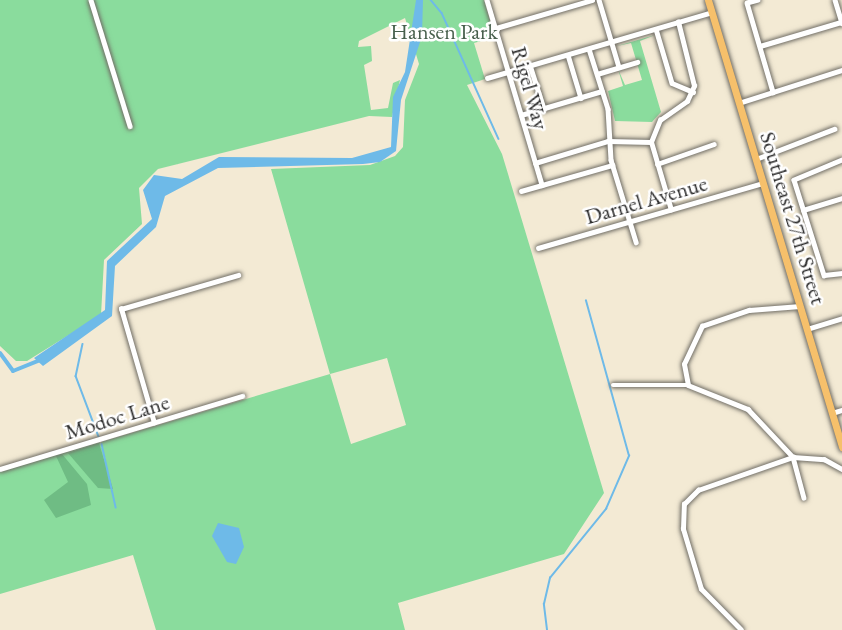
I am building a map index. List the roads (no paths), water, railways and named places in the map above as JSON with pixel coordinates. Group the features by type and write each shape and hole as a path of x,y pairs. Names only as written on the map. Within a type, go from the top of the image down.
{"main road":[{"name":"Southeast 27th Street","path":"708,0 842,445"}],"street":[{"path":"91,0 130,126"},
{"name":"Rigel Way","path":"487,0 542,185"},
{"path":"496,28 592,0"},
{"path":"599,0 619,67"},
{"path":"758,0 747,3 773,92"},
{"path":"760,46 842,22 838,3"},
{"path":"487,78 712,12"},
{"path":"671,210 651,142 660,120 693,92 694,75 678,22"},
{"path":"656,28 672,83 693,92"},
{"path":"589,49 602,91 612,165 636,242"},
{"path":"568,55 581,98"},
{"path":"597,74 637,62"},
{"path":"530,65 544,109"},
{"path":"740,103 842,70"},
{"path":"521,115 602,91"},
{"path":"756,159 834,129"},
{"path":"535,163 608,141 651,142"},
{"path":"657,164 714,144"},
{"path":"842,160 794,177 826,277 842,273"},
{"path":"521,191 612,165"},
{"name":"Darnel Avenue","path":"538,249 763,183"},
{"path":"803,210 842,198"},
{"path":"154,423 121,309 238,275"},
{"path":"688,385 684,364 702,326 749,310 800,306"},
{"path":"807,329 842,318"},
{"path":"613,384 688,385 748,410 793,457 804,498"},
{"name":"Modoc Lane","path":"0,469 242,396"},
{"path":"832,413 842,410"},
{"path":"741,630 703,592 681,512 698,490 793,457 824,459 842,469"}],"water":[{"path":"416,0 423,0 422,36 401,100 396,151 380,162 363,164 218,168 165,196 156,227 115,266 112,316 43,366 34,358 105,310 107,261 152,219 143,190 154,175 182,179 219,157 352,158 391,147 393,97 405,72"},
{"path":"218,523 239,528 244,547 236,564 227,562 212,536"}],"waterway":[{"path":"431,0 442,13 499,139"},
{"path":"547,630 544,604 550,578 606,509 629,456 586,301"},
{"path":"83,344 76,376 99,437"},
{"path":"0,353 13,371 40,360"},
{"path":"102,444 116,507"}],"park label":[{"name":"Hansen Park","path":"444,32"}]}
